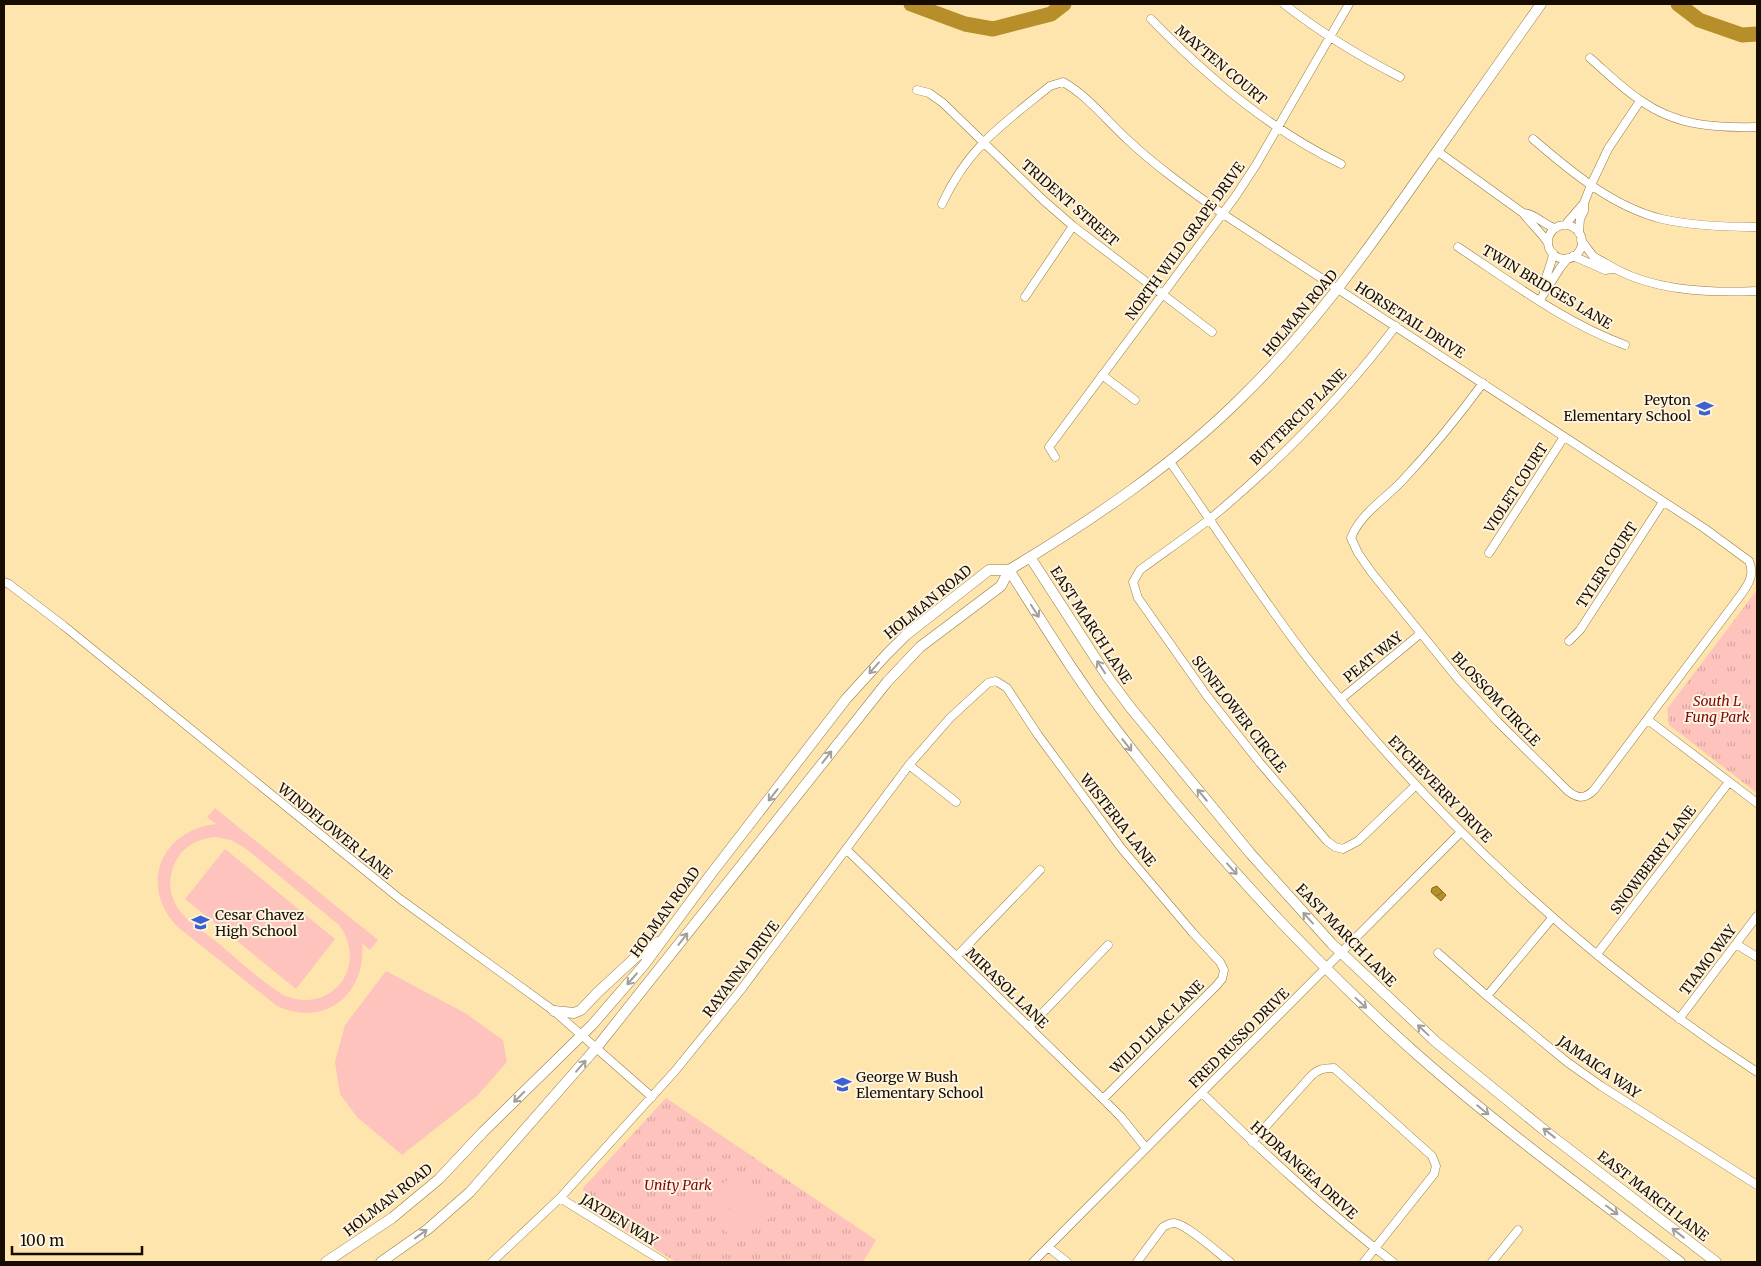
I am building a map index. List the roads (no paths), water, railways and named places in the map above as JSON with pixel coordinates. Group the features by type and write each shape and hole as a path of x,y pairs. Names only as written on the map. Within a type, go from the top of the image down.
{"main road":[{"name":"HOLMAN ROAD","path":"381,1262 428,1229 470,1192 597,1047 887,682 920,647 1001,586 1009,570 1133,490 1170,462 1216,422 1268,371 1305,331 1339,289 1541,4"},
{"name":"EAST MARCH LANE","path":"1030,557 1106,676 1130,707 1250,852 1341,954 1436,1042 1549,1134 1716,1262"},
{"name":"HOLMAN ROAD","path":"326,1262 392,1218 439,1179 483,1132 582,1034 644,966 710,874 842,704 886,655 906,635 989,570 1009,570"},
{"path":"1009,570 1078,676 1113,726 1158,784 1253,892 1326,969 1419,1056 1476,1105 1680,1262"},
{"path":"554,1011 574,1013 581,1010 637,956 665,937"}],"street":[{"path":"1284,4 1352,52 1400,77"},
{"name":"NORTH WILD GRAPE DRIVE","path":"1055,457 1049,447 1224,214 1256,165 1349,4"},
{"name":"MAYTEN COURT","path":"1151,20 1177,46 1245,104 1320,154 1341,164"},
{"path":"1590,58 1640,101 1665,114 1693,124 1714,127 1757,127"},
{"name":"HORSETAIL DRIVE","path":"983,141 1050,86 1063,82 1079,93 1130,142 1161,168 1224,214 1483,382 1744,556 1749,560 1752,567"},
{"name":"TRIDENT STREET","path":"916,90 929,93 944,103 1042,199 1073,226 1212,332"},
{"path":"1540,300 1570,257 1580,249 1584,203 1590,185 1608,149 1640,101"},
{"path":"1533,140 1590,185 1609,196 1661,219 1697,225 1757,226"},
{"path":"942,204 958,174 983,141"},
{"path":"1437,151 1523,213 1540,232 1553,253 1562,258 1570,257 1605,270 1614,269"},
{"path":"1565,225 1584,203"},
{"path":"1523,213 1528,213 1548,227 1571,226 1594,256 1626,275 1663,285 1727,292 1757,291"},
{"path":"1025,297 1073,226"},
{"path":"1548,243 1551,233 1555,228"},
{"name":"TWIN BRIDGES LANE","path":"1458,247 1580,324 1606,338 1625,345"},
{"path":"1544,292 1542,285 1550,268 1553,253"},
{"name":"BUTTERCUP LANE","path":"1209,519 1269,466 1320,416 1347,388 1396,326"},
{"path":"1102,375 1136,400"},
{"name":"BLOSSOM CIRCLE","path":"1483,382 1460,414 1419,462 1360,522 1352,538 1353,545 1420,634 1498,722 1574,796 1582,798 1588,796 1594,790 1648,720 1751,579 1752,567"},
{"name":"VIOLET COURT","path":"1489,553 1564,437"},
{"name":"ETCHEVERRY DRIVE","path":"1170,462 1270,608 1341,699 1416,785 1461,832 1553,917 1597,954 1710,1042 1757,1072"},
{"name":"TYLER COURT","path":"1569,641 1580,630 1663,502"},
{"name":"SUNFLOWER CIRCLE","path":"1209,519 1140,570 1133,582 1138,598 1207,696 1300,811 1327,841 1335,847 1343,849 1358,841 1416,785"},
{"name":"WINDFLOWER LANE","path":"4,582 64,626 393,893 554,1011 652,1097"},
{"name":"PEAT WAY","path":"1341,699 1420,634"},
{"name":"RAYANNA DRIVE","path":"492,1262 560,1198 708,1033 908,765 956,712 988,683 996,681"},
{"name":"WISTERIA LANE","path":"996,681 1007,688 1049,750 1122,848 1193,933 1220,962 1224,970"},
{"path":"1648,720 1757,803"},
{"path":"908,765 956,802"},
{"name":"SNOWBERRY LANE","path":"1597,954 1729,782"},
{"name":"FRED RUSSO DRIVE","path":"1033,1262 1461,832"},
{"name":"MIRASOL LANE","path":"846,849 1103,1099 1121,1117 1146,1148"},
{"path":"957,956 1040,870"},
{"name":"TIAMO WAY","path":"1679,1019 1757,916"},
{"path":"1487,996 1553,917"},
{"path":"1736,944 1757,957"},
{"path":"1030,1027 1108,946"},
{"name":"JAMAICA WAY","path":"1438,952 1566,1062 1757,1185"},
{"name":"WILD LILAC LANE","path":"1103,1099 1216,986 1222,979 1224,970"},
{"path":"1252,1142 1316,1071 1324,1068 1334,1068 1432,1156 1436,1166 1434,1174 1364,1262"},
{"name":"HYDRANGEA DRIVE","path":"1202,1093 1252,1142 1332,1213 1393,1262"},
{"name":"JAYDEN WAY","path":"560,1198 662,1262"},
{"path":"1137,1262 1164,1228 1169,1224 1175,1223 1187,1229 1230,1262"},
{"path":"1492,1262 1518,1230"},
{"path":"1048,1247 1067,1262"}],"water":[{"path":"1437,886 1446,895 1441,901 1431,892 1432,888"}],"waterway":[{"path":"911,4 965,24 993,29 1051,14 1064,4"},
{"path":"1678,4 1699,20 1742,35 1757,34"}],"place":[{"name":"Peyton Elementary School","path":"1705,408"},
{"name":"Cesar Chavez High School","path":"201,923"},
{"name":"George W Bush Elementary School","path":"842,1085"}],"park label":[{"name":"South L Fung Park","path":"1717,710"},
{"name":"Unity Park","path":"678,1185"}]}
